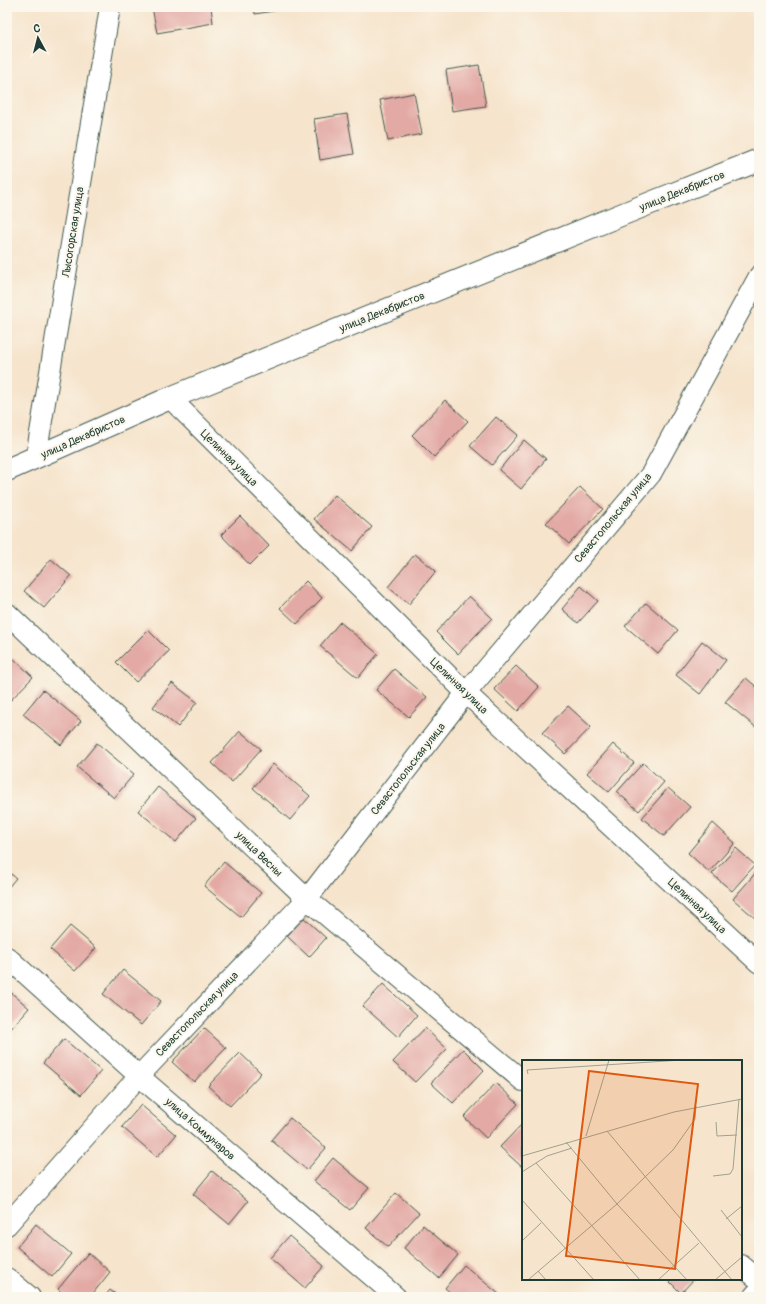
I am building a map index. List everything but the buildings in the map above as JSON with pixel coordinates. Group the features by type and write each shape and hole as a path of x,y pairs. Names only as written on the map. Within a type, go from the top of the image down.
{"main road":[{"name":"улица Декабристов","path":"7,470 170,398 759,160"}],"street":[{"name":"Лысогорская улица","path":"36,458 110,7"},
{"name":"Севастопольская улица","path":"7,1225 138,1076 307,899 466,694 651,474 759,276"},
{"name":"Целинная улица","path":"170,398 466,694 759,963"},
{"name":"улица Весны","path":"7,614 307,899 522,1080"},
{"name":"улица Коммунаров","path":"7,957 138,1076 396,1297"},
{"path":"742,1266 759,1280"},
{"path":"7,1278 30,1297"},
{"path":"752,1297 759,1290"}]}
